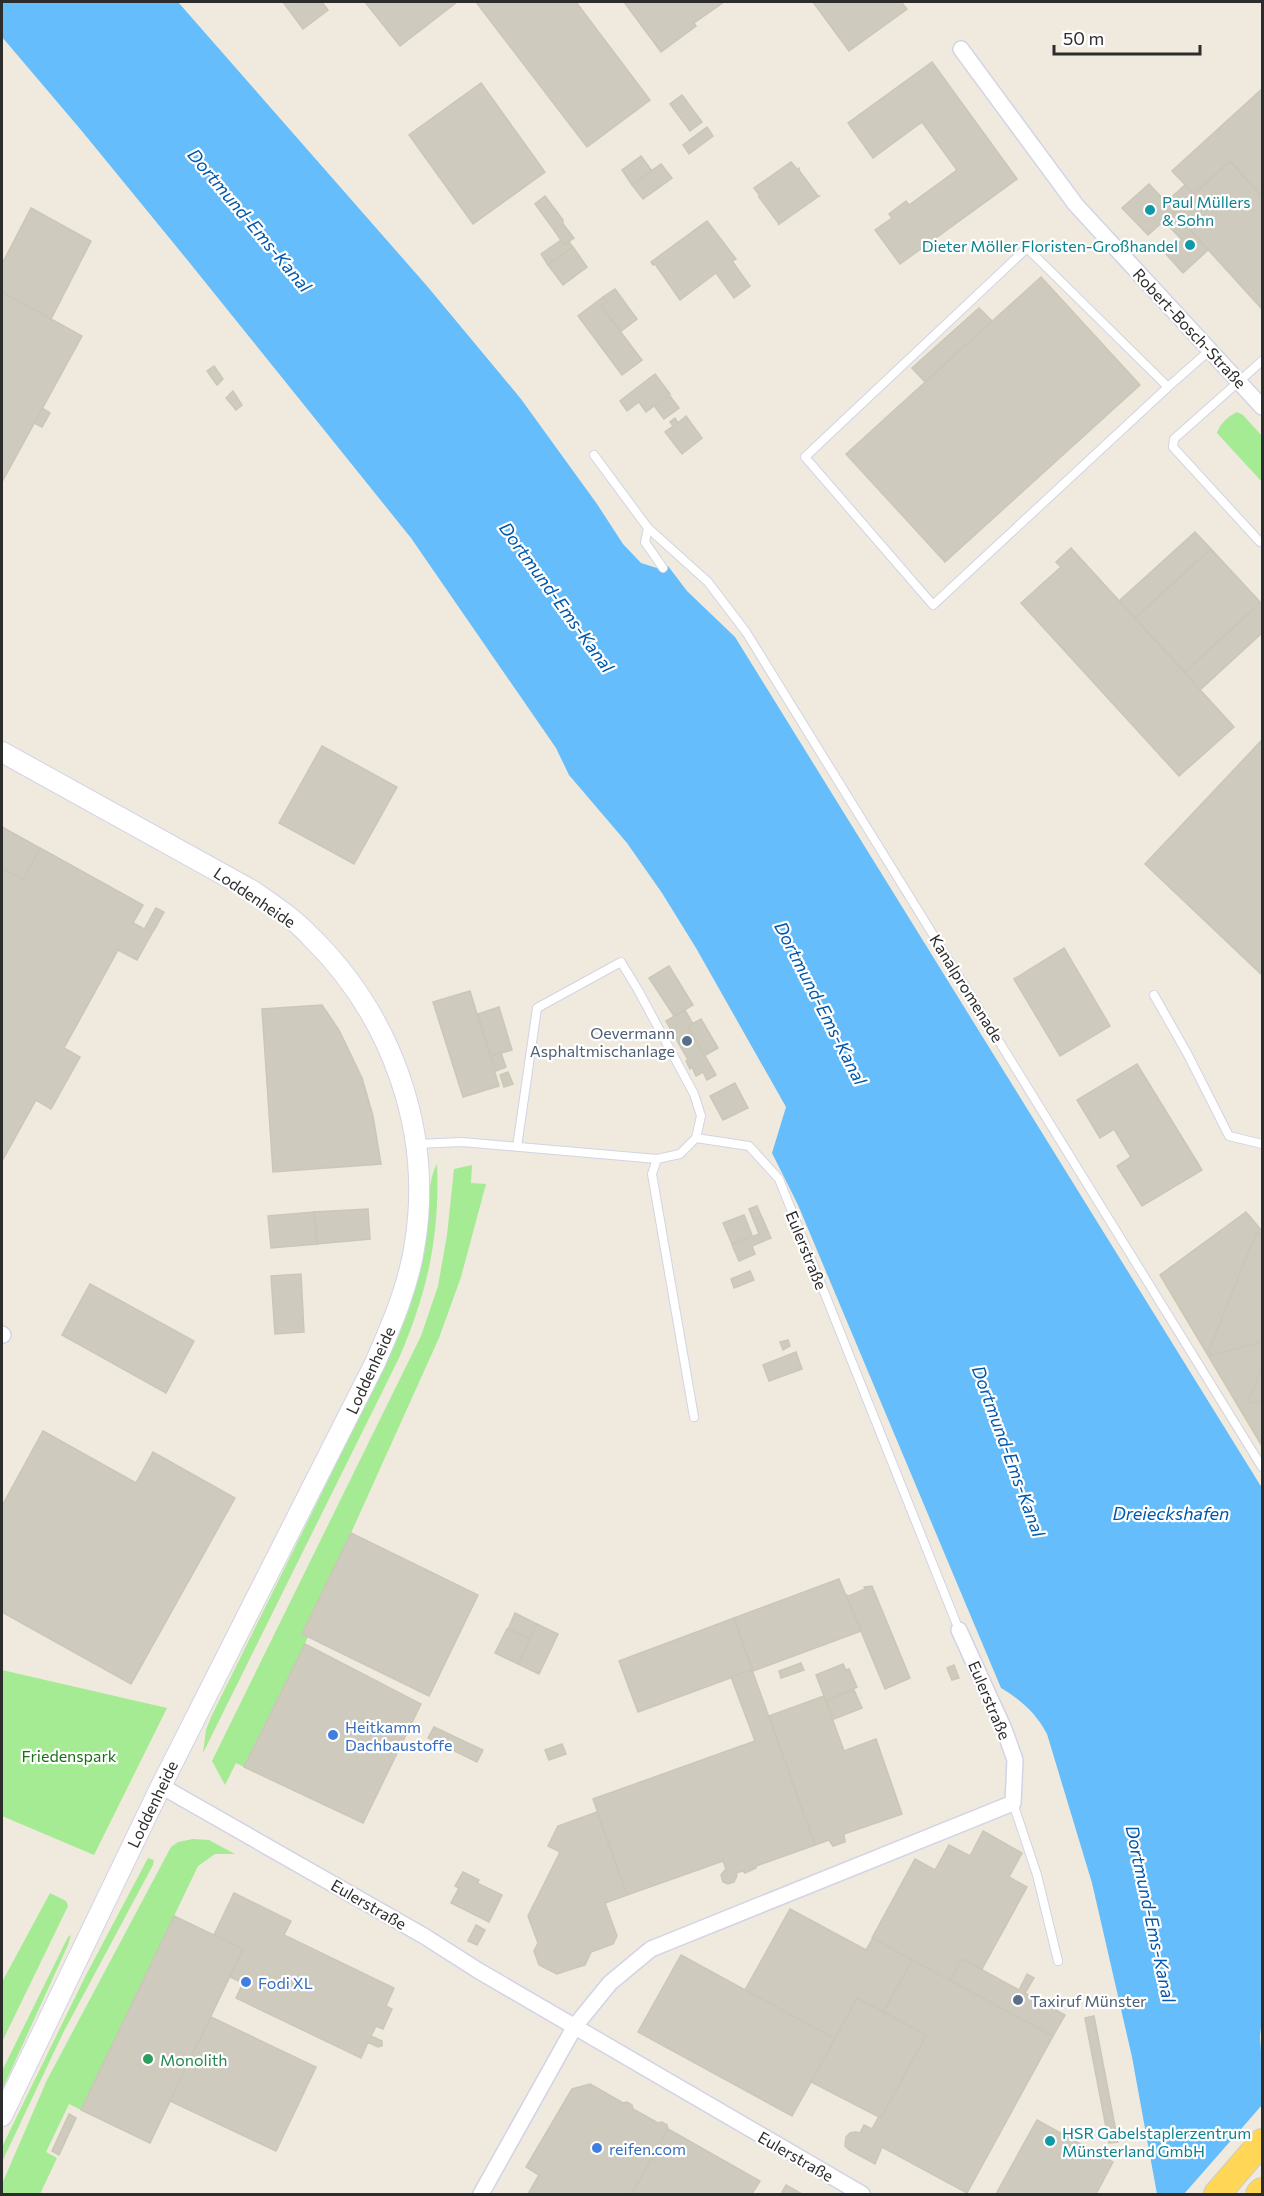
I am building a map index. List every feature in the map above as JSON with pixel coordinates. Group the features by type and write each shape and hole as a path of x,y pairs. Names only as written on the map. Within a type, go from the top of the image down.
{"highway":[{"path":"1217,2194 1263,2142"},
{"path":"1259,2194 1263,2191"}],"street":[{"name":"Robert-Bosch-Straße","path":"961,49 1068,196 1263,407"},
{"name":"Loddenheide","path":"2,752 218,871 285,914 309,935 353,984 393,1056 406,1095 417,1144 418,1217 413,1254 400,1302 375,1363 160,1786 2,2116"},
{"name":"Eulerstraße","path":"959,1629 1004,1729 1015,1760 1013,1803"},
{"name":"Eulerstraße","path":"160,1786 424,1936 479,1971 862,2194"},
{"path":"481,2194 575,2026 610,1983 651,1949 1013,1803"}],"lane":[{"path":"1167,387 1027,248 805,457 933,605 1167,387 1210,350"},
{"path":"1263,361 1174,440 1173,447 1260,542 1263,542"},
{"name":"Kanalpromenade","path":"594,455 648,528 708,582 746,632 1263,1467"},
{"name":"Kanalpromenade","path":"648,528 645,542 663,568"},
{"path":"417,1144 443,1141 657,1159 680,1154 696,1138 701,1116 694,1094 621,962 537,1008 517,1147"},
{"path":"1154,995 1188,1055 1229,1136 1263,1144"},
{"name":"Eulerstraße","path":"696,1138 749,1146 778,1179 959,1629"},
{"path":"657,1159 652,1174 694,1417"},
{"path":"1013,1803 1031,1854 1058,1961"}],"green space":[{"path":"1237,412 1243,415 1262,436 1262,482 1217,433 1225,420"},
{"path":"437,1164 434,1239 425,1285 410,1332 203,1753 206,1730 212,1715 402,1328 424,1254 429,1193"},
{"path":"472,1165 471,1183 486,1184 461,1277 439,1338 351,1533 302,1633 308,1636 305,1644 244,1767 236,1763 225,1785 212,1761 421,1336 438,1286 447,1235 454,1169"},
{"name":"Friedenspark","path":"2,1670 167,1708 94,1855 2,1816"},
{"path":"193,1839 209,1840 235,1854 215,1854 198,1866 81,2110 69,2104 46,2152 57,2158 40,2194 2,2194 2,2184 47,2080 171,1847 178,1842"},
{"path":"148,1858 154,1860 153,1865 63,2033 2,2162 2,2147 85,1977"},
{"path":"50,1893 66,1901 68,1906 2,2042 2,1982"},
{"path":"71,1935 68,1945 2,2090 2,2071"}],"water":[{"path":"2,2 178,2 427,286 521,399 623,544 641,563 660,569 668,566 687,591 735,637 1262,1488 1262,2018 1260,2036 1262,2194 1157,2194 1132,2057 1092,1883 1047,1734 1027,1708 1001,1688 798,1205 772,1153 786,1107 696,948 627,843 569,775 556,748 411,538 189,262 2,37"}],"pier":[{"path":"1262,2105 1262,2194 1184,2194"}],"building":[{"path":"283,2 322,2 328,10 303,29"},
{"path":"365,2 457,2 400,46"},
{"path":"476,2 576,2 650,100 587,147"},
{"path":"624,2 724,2 694,23 696,26 661,52"},
{"path":"813,2 901,2 907,9 849,51"},
{"path":"932,62 1017,179 900,264 875,230 892,218 889,214 906,201 909,205 957,170 922,122 873,158 848,123"},
{"path":"481,83 545,172 473,224 409,135"},
{"path":"1262,89 1262,197 1230,161 1194,194 1172,171"},
{"path":"682,95 702,122 690,131 670,104"},
{"path":"707,127 713,136 689,154 683,145"},
{"path":"641,156 652,171 632,185 622,170"},
{"path":"1230,161 1262,197 1262,309 1174,212"},
{"path":"791,162 797,169 800,168 798,169 819,196 778,225 754,188"},
{"path":"661,164 672,178 643,199 632,185"},
{"name":"Paul Müllers & Sohn","path":"1149,184 1166,202 1185,185 1194,194 1148,235 1122,208"},
{"path":"545,196 563,220 563,224 554,230 535,204"},
{"path":"31,208 91,241 51,319 2,292 2,264"},
{"name":"Dieter Möller Floristen-Großhandel","path":"1174,212 1208,250 1183,273 1166,254 1182,240 1164,221"},
{"path":"707,221 736,259 732,261 750,286 734,298 716,273 680,300 655,264 651,262"},
{"path":"563,224 574,238 564,245 554,230"},
{"path":"561,240 564,245 569,242 573,247 548,265 541,254"},
{"path":"573,247 587,267 563,285 548,265"},
{"path":"1041,277 1140,385 945,562 846,454"},
{"path":"615,289 637,319 620,332 601,306 607,302 603,297"},
{"path":"2,292 82,336 2,482"},
{"path":"603,297 607,302 601,306 642,360 622,375 578,316"},
{"path":"979,308 992,321 925,382 912,368"},
{"path":"214,366 223,379 217,385 207,371"},
{"path":"655,374 670,394 646,412 639,402 627,411 620,401"},
{"path":"233,391 242,405 236,410 226,398"},
{"path":"670,396 679,408 664,419 655,407"},
{"path":"42,408 50,413 42,427 34,423"},
{"path":"686,416 702,438 682,454 665,432 673,426 670,422 675,418 678,423"},
{"path":"1195,532 1211,549 1135,618 1119,601"},
{"path":"1071,548 1234,727 1179,776 1021,603 1061,567 1056,562"},
{"path":"1211,549 1261,603 1185,672 1135,618"},
{"path":"1260,603 1262,633 1200,690 1185,672"},
{"path":"1262,740 1262,975 1145,864"},
{"path":"322,746 397,787 354,864 279,823"},
{"path":"2,827 40,848 23,880 2,868"},
{"path":"40,848 143,905 133,923 152,933 137,960 118,950 64,1048 80,1057 51,1109 36,1100 2,1161 2,868 23,880"},
{"path":"156,908 164,912 153,932 145,928"},
{"path":"1064,948 1110,1026 1060,1056 1014,979"},
{"path":"669,966 693,1005 674,1016 649,978"},
{"path":"470,991 499,1086 463,1097 433,1002"},
{"path":"322,1005 339,1030 362,1078 373,1116 381,1164 273,1172 262,1009"},
{"path":"499,1007 512,1050 491,1056 478,1014"},
{"name":"Oevermann Asphaltmischanlage","path":"685,1010 693,1024 688,1026 716,1075 707,1080 703,1072 696,1076 692,1067 690,1069 686,1061 688,1060 666,1021"},
{"path":"701,1019 718,1048 704,1056 688,1026"},
{"path":"501,1053 506,1067 496,1071 491,1056"},
{"path":"1137,1064 1202,1170 1142,1206 1117,1166 1131,1157 1114,1129 1100,1138 1077,1100"},
{"path":"508,1072 513,1084 504,1087 500,1075"},
{"path":"735,1083 748,1108 723,1120 710,1096"},
{"path":"757,1206 771,1238 752,1246 755,1254 739,1261 732,1245 759,1234 749,1209"},
{"path":"368,1209 370,1239 317,1244 314,1212"},
{"path":"314,1212 317,1244 271,1248 268,1216"},
{"path":"1246,1212 1262,1231 1262,1446 1160,1275"},
{"path":"744,1215 752,1235 732,1244 723,1223"},
{"path":"1256,1233 1262,1236 1262,1342 1211,1355 1209,1350"},
{"path":"750,1271 754,1280 734,1288 731,1279"},
{"path":"301,1274 304,1332 275,1334 271,1276"},
{"path":"90,1284 194,1341 166,1393 62,1335"},
{"path":"788,1340 790,1346 783,1350 780,1342"},
{"path":"796,1352 802,1369 769,1381 763,1365"},
{"path":"1262,1369 1262,1401 1250,1403 1249,1399"},
{"path":"43,1431 136,1483 153,1452 235,1498 131,1684 2,1612 2,1506"},
{"path":"351,1533 478,1595 429,1696 302,1634"},
{"path":"839,1579 861,1631 753,1671 734,1618"},
{"path":"872,1586 910,1678 885,1689 846,1595 849,1596 865,1589 864,1587"},
{"path":"515,1613 537,1624 530,1639 508,1629"},
{"path":"734,1618 752,1670 638,1712 619,1661"},
{"path":"537,1624 558,1634 539,1674 518,1664"},
{"path":"507,1629 530,1639 518,1664 495,1653"},
{"name":"Heitkamm Dachbaustoffe","path":"305,1644 421,1704 363,1823 244,1767"},
{"path":"801,1663 804,1670 781,1678 779,1671"},
{"path":"843,1664 846,1670 849,1669 857,1687 826,1701 816,1675"},
{"path":"954,1665 959,1678 952,1680 947,1668"},
{"path":"752,1670 815,1845 756,1866 745,1873 743,1871 736,1873 734,1882 728,1884 723,1882 721,1875 726,1869 723,1861 627,1895 593,1799 755,1741 731,1677"},
{"path":"854,1690 862,1708 834,1719 826,1701"},
{"path":"824,1696 844,1751 876,1739 902,1814 844,1834 845,1842 833,1846 829,1840 815,1845 769,1716"},
{"path":"434,1727 483,1750 477,1762 428,1738"},
{"path":"562,1744 566,1754 549,1760 545,1750"},
{"path":"597,1812 627,1895 605,1903 617,1936 613,1944 591,1952 585,1965 557,1974 539,1965 534,1951 538,1943 528,1916 560,1852 548,1846 558,1826"},
{"path":"983,1831 1022,1853 1009,1877 1027,1887 982,1969 962,1959 950,1981 872,1938 915,1859 935,1870 949,1845 970,1856"},
{"path":"463,1872 479,1880 477,1883 502,1895 489,1922 451,1903 459,1888 455,1886"},
{"path":"234,1893 291,1921 284,1935 394,1988 386,2006 392,2009 383,2029 376,2026 371,2036 382,2041 382,2046 378,2047 368,2042 361,2058 236,1998 243,1983 230,1977 243,1949 214,1935"},
{"path":"790,1909 866,1950 873,1938 912,1960 883,2012 857,1998 835,2039 745,1990"},
{"name":"Monolith","path":"174,1916 243,1949 150,2143 81,2110"},
{"path":"476,1925 485,1930 477,1945 468,1941"},
{"path":"681,1955 835,2039 792,2116 638,2032"},
{"path":"962,1959 1019,1990 1027,1974 1034,1978 1025,1993 1065,2015 1053,2036 950,1981"},
{"path":"912,1960 1053,2036 967,2193 882,2147 875,2164 845,2146 846,2137 850,2133 860,2133 864,2125 872,2129 879,2116 881,2118 926,2035 884,2012"},
{"path":"857,1998 926,2035 881,2118 811,2082"},
{"path":"1094,2016 1118,2142 1109,2143 1085,2018"},
{"path":"211,2017 316,2067 276,2151 170,2101"},
{"name":"reifen.com","path":"590,2084 623,2103 627,2102 632,2105 633,2109 658,2123 662,2122 667,2125 668,2129 632,2194 528,2194 539,2175 526,2167 572,2089"},
{"path":"69,2114 76,2118 59,2155 52,2151"},
{"name":"HSR Gabelstaplerzentrum Münsterland GmbH","path":"1037,2120 1113,2162 1096,2194 996,2194"},
{"path":"668,2129 760,2181 752,2194 632,2194"},
{"path":"786,2185 802,2194 781,2194"}],"place":[{"name":"Paul Müllers & Sohn","path":"1150,210"},
{"name":"Dieter Möller Floristen-Großhandel","path":"1190,245"},
{"name":"Oevermann Asphaltmischanlage","path":"687,1041"},
{"name":"Heitkamm Dachbaustoffe","path":"333,1735"},
{"name":"Fodi XL","path":"246,1982"},
{"name":"Taxiruf Münster","path":"1018,2000"},
{"name":"Monolith","path":"148,2059"},
{"name":"HSR Gabelstaplerzentrum Münsterland GmbH","path":"1050,2141"},
{"name":"reifen.com","path":"597,2148"}],"water label":[{"name":"Dortmund-Ems-Kanal","path":"250,220"},
{"name":"Dortmund-Ems-Kanal","path":"557,597"},
{"name":"Dortmund-Ems-Kanal","path":"821,1003"},
{"name":"Dortmund-Ems-Kanal","path":"1009,1451"},
{"name":"Dreieckshafen","path":"1171,1513"},
{"name":"Dortmund-Ems-Kanal","path":"1151,1914"}]}
